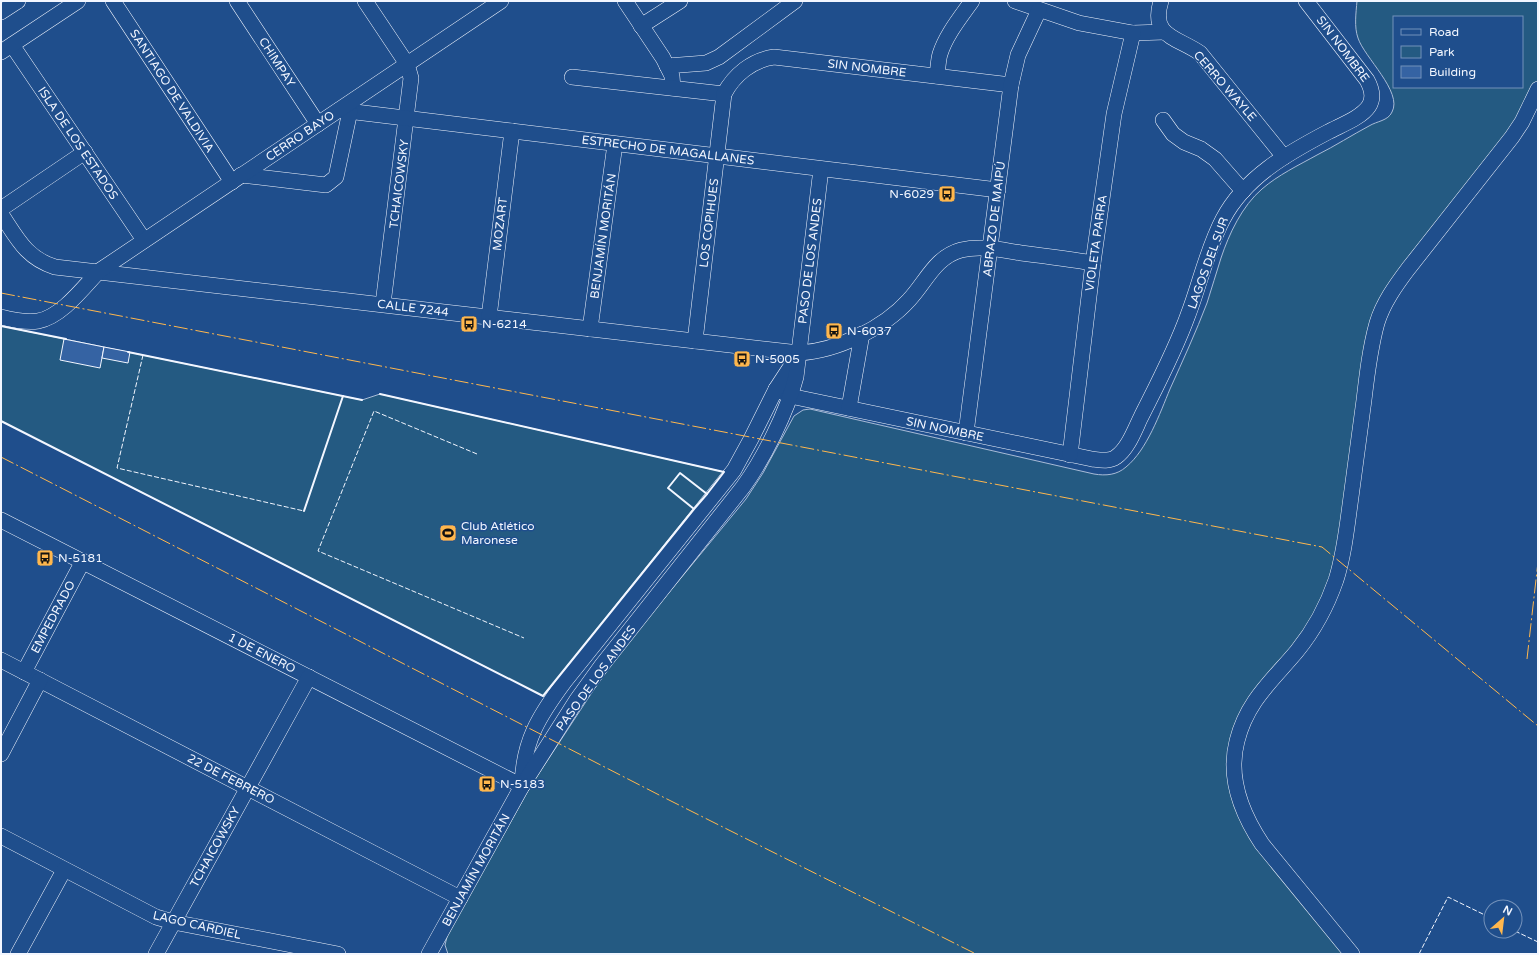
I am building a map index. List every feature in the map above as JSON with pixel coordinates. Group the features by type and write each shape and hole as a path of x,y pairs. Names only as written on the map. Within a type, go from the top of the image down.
{"street":[{"path":"1,12 18,1"},
{"path":"6,49 78,1"},
{"name":"SANTIAGO DE VALDIVIA","path":"113,1 236,179"},
{"name":"CHIMPAY","path":"237,1 318,124"},
{"path":"365,1 407,64"},
{"path":"625,1 667,66 672,76 673,88"},
{"path":"641,26 680,1"},
{"path":"667,66 706,63 719,57 795,1"},
{"path":"937,76 940,55 944,44 951,30 972,1"},
{"path":"1014,1 1079,23 1133,33 1164,32 1158,16 1161,1"},
{"name":"SIN NOMBRE","path":"1306,1 1368,80 1372,93 1372,100"},
{"name":"CERRO BAYO","path":"1,317 24,321 37,321 49,318 63,307 98,271 318,124 344,110 407,64 497,2"},
{"name":"ABRAZO DE MAIPÚ","path":"966,433 1011,84 1018,55 1039,10"},
{"name":"CERRO WAYLE","path":"1164,32 1171,38 1200,53 1284,157"},
{"name":"VIOLETA PARRA","path":"1070,455 1114,114 1133,33"},
{"name":"ISLA DE LOS ESTADOS","path":"6,49 85,152 144,240"},
{"name":"SIN NOMBRE","path":"727,88 753,64 763,59 774,57 1011,84"},
{"name":"TCHAICOWSKY","path":"383,304 411,78 407,64"},
{"path":"572,77 673,88 727,88"},
{"name":"LOS COPIHUES","path":"695,341 717,156 727,88"},
{"path":"1352,954 1262,844 1249,825 1240,804 1235,784 1234,763 1236,742 1244,722 1261,692 1296,651 1319,619 1337,578 1346,535 1370,356 1377,322 1385,304 1408,268 1512,137 1522,122 1538,88"},
{"name":"LAGOS DEL SUR","path":"1116,457 1126,446 1169,362 1189,315 1219,227 1228,209 1243,191 1269,167 1284,157 1358,116 1369,106 1372,100"},
{"path":"236,179 326,185 336,177 344,110"},
{"name":"ESTRECHO DE MAGALLANES","path":"344,110 998,190"},
{"path":"1163,120 1173,134 1184,142 1201,149 1215,159 1243,191"},
{"name":"MOZART","path":"489,317 512,131"},
{"name":"BENJAMÍN MORITÁN","path":"590,329 615,144"},
{"path":"1,209 85,152"},
{"name":"PASO DE LOS ANDES","path":"522,786 569,712 602,665 752,475 767,446 790,396 796,377 821,169"},
{"name":"CALLE 7244","path":"1,214 20,244 35,258 55,267 799,353"},
{"path":"799,353 813,352 862,334 898,311 910,299 932,269 948,255 960,250 970,248 990,248 1094,263"},
{"path":"848,408 862,334"},
{"name":"PASO DE LOS ANDES","path":"522,786 524,755 534,730 547,706 565,681 724,486 744,455 776,389 799,353"},
{"name":"SIN NOMBRE","path":"776,389 790,396 1070,455 1101,460 1109,460 1116,457"},
{"name":"1 DE ENERO","path":"1,520 522,786"},
{"name":"EMPEDRADO","path":"24,672 83,562"},
{"name":"22 DE FEBRERO","path":"1,660 460,898"},
{"name":"TCHAICOWSKY","path":"156,954 309,677"},
{"path":"1,754 40,680"},
{"name":"BENJAMÍN MORITÁN","path":"429,954 522,786"},
{"name":"LAGO CARDIEL","path":"1,836 144,912 173,922 292,950 338,954"},
{"path":"18,954 64,870"}],"green space":[{"path":"1357,1 1538,1 1538,89 1385,304 1342,555 1296,651 1236,742 1240,804 1352,954 448,954 445,945 448,933 532,784 620,652 746,499 763,473 794,416 803,410 810,409 1098,475 1107,475 1119,472 1134,460 1147,441 1157,420 1203,314 1228,239 1242,212 1255,196 1268,184 1296,166 1369,126 1385,119 1392,112 1394,104 1388,85 1367,55 1358,38 1356,15"},
{"name":"Club Atlético Maronese","path":"1,326 362,400 380,394 724,472 543,696 1,421"}],"building":[{"path":"64,339 104,347 100,368 60,360"},
{"path":"104,347 130,352 128,363 102,358"}],"fence":[{"path":"143,355 117,468 304,511"},
{"path":"477,454 374,411 318,551 524,638"},
{"path":"1419,954 1448,897 1483,914"},
{"path":"1523,935 1538,942"}],"wall":[{"path":"1,326 66,339"},
{"path":"128,352 362,400"},
{"path":"380,394 724,472 707,494"},
{"path":"304,511 343,396"},
{"path":"1,421 543,696 707,494 680,473 668,488 694,509"}],"power":[{"path":"1,293 1322,547 1538,726"},
{"path":"1,457 663,797 976,954"},
{"path":"1527,659 1538,562"}],"place":[{"name":"N-6029","path":"947,194"},
{"name":"N-6214","path":"469,324"},
{"name":"N-6037","path":"834,331"},
{"name":"N-5005","path":"742,359"},
{"name":"Club Atlético Maronese","path":"448,533"},
{"name":"N-5181","path":"45,558"},
{"name":"N-5183","path":"487,784"}]}
